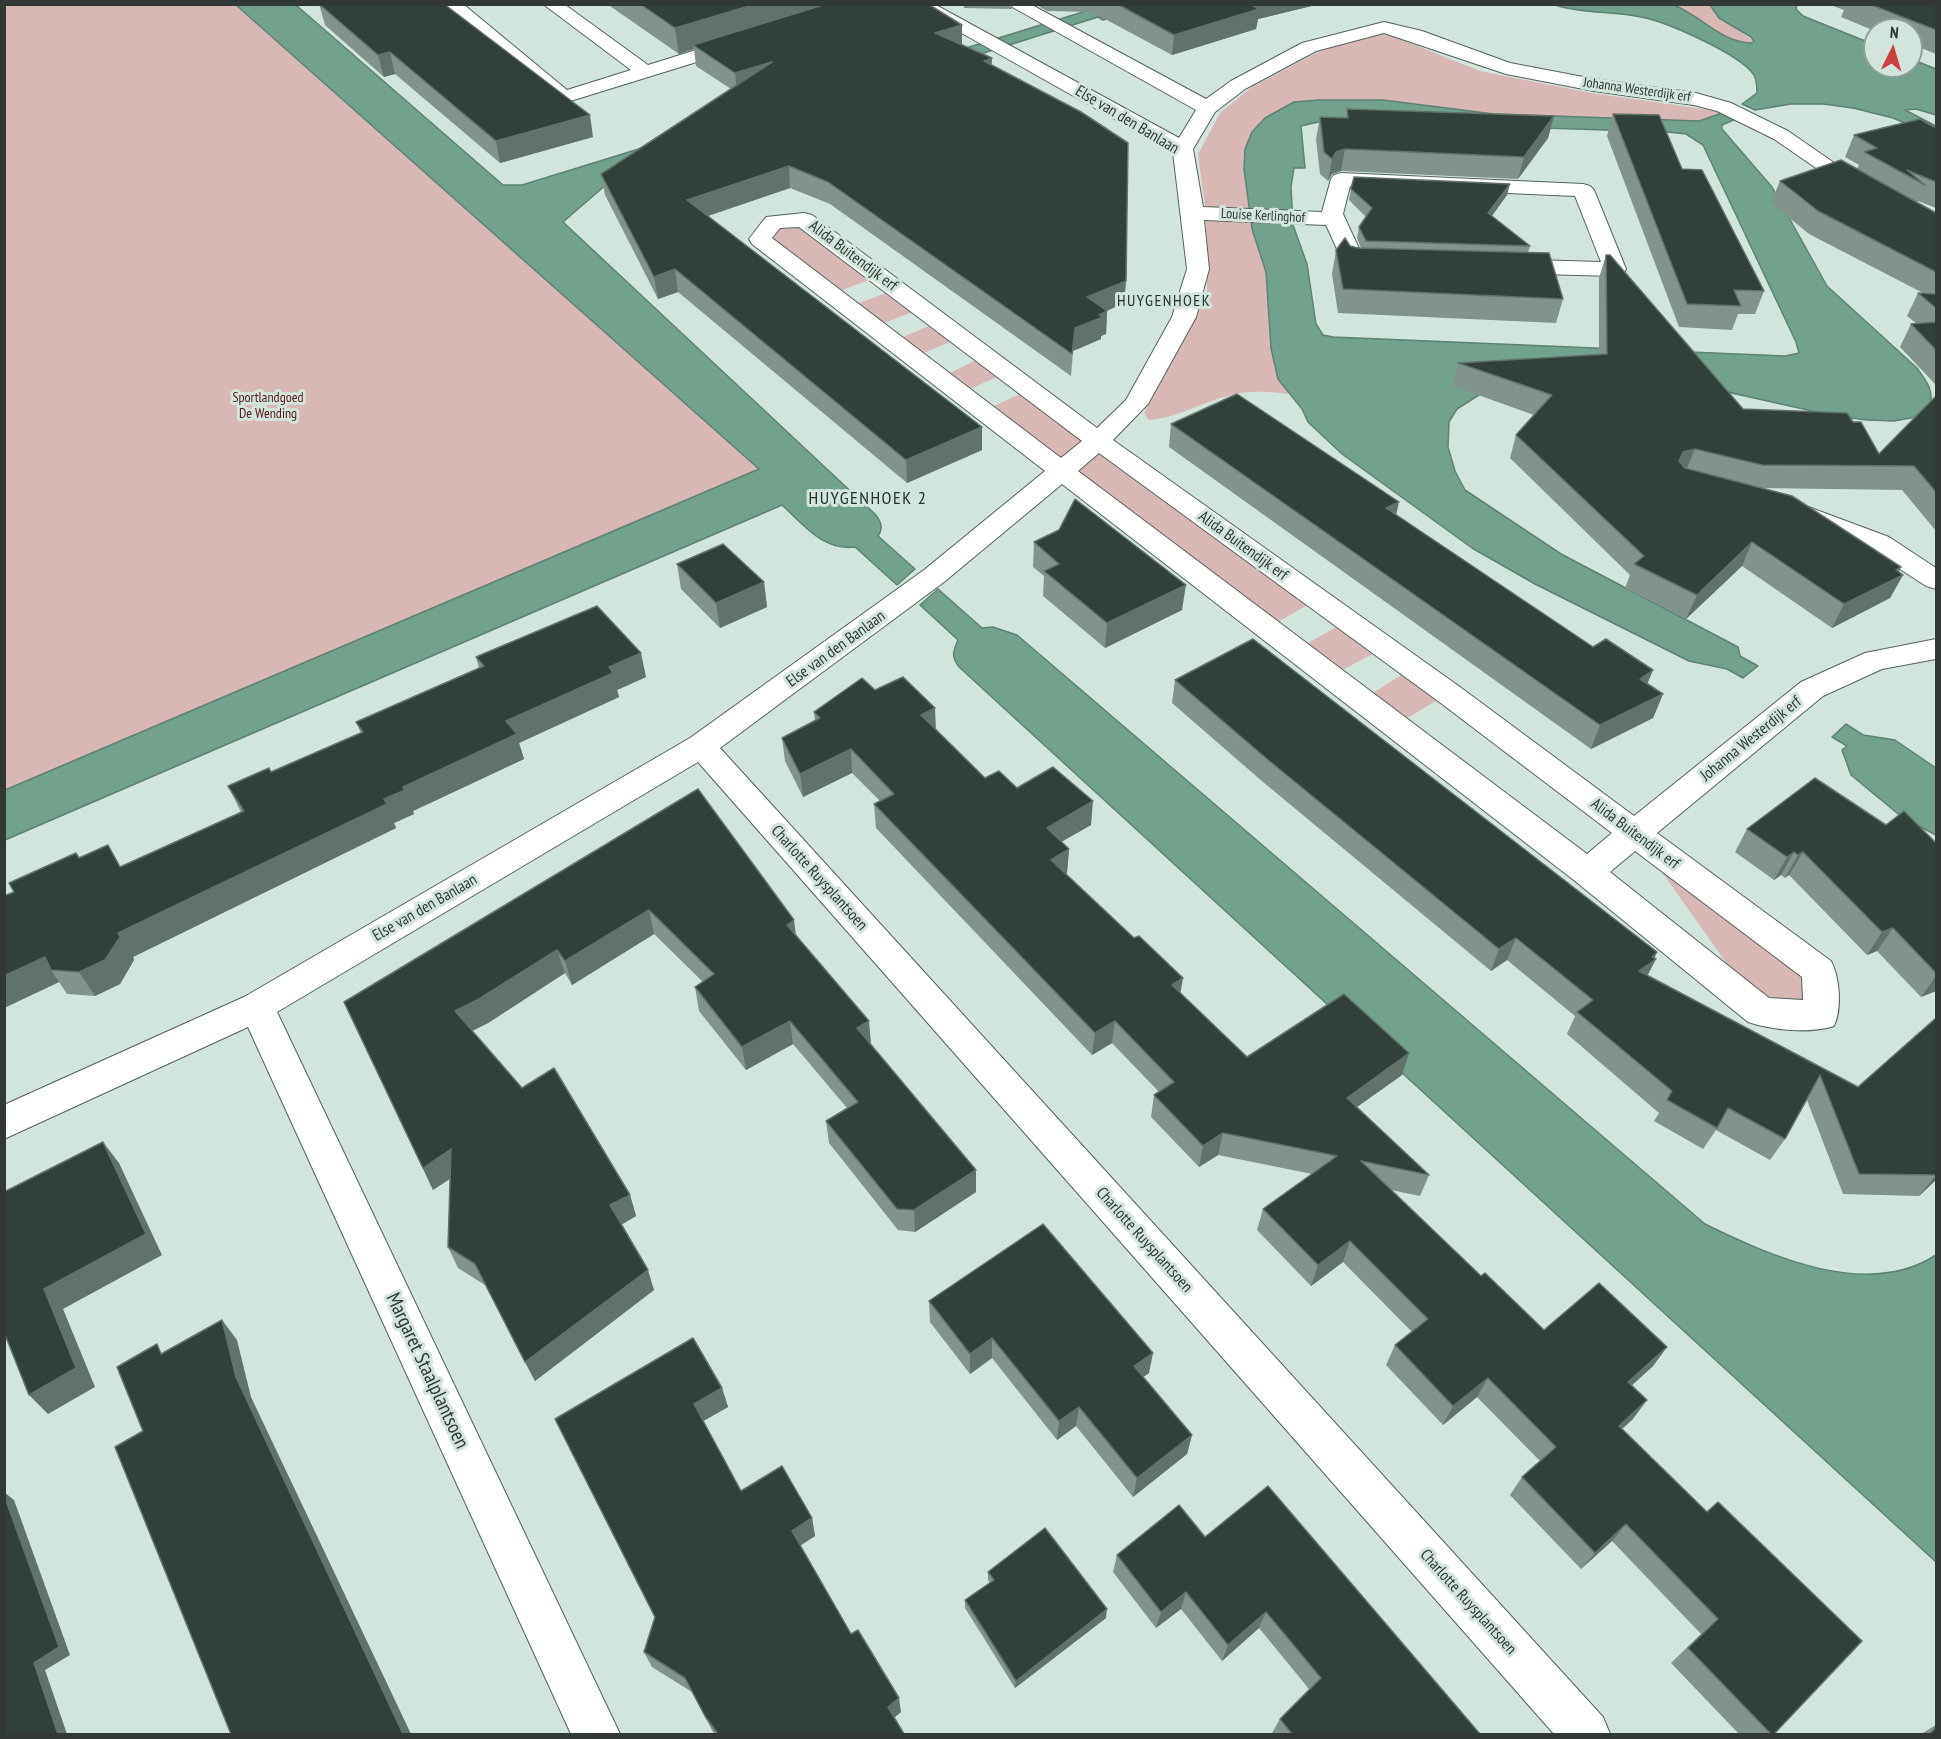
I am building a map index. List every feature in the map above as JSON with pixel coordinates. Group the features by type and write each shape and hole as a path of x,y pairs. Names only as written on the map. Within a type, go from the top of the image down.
{"street":[{"path":"451,4 564,97 644,70 751,40"},
{"path":"552,4 644,70"},
{"name":"Else van den Banlaan","path":"4,1123 257,1007 701,746 934,576 1098,441 1136,404 1184,316 1198,269 1193,213 1183,149 996,44 919,4"},
{"path":"1016,4 1207,108"},
{"name":"Johanna Westerdijk erf","path":"1183,149 1207,108 1238,85 1309,46 1365,30 1388,20 1415,35 1506,68 1594,85 1685,97 1724,107 1749,117 1852,184 1936,229"},
{"path":"1341,179 1583,190 1615,269 1354,262 1333,219 1341,179"},
{"name":"Louise Kerlinghof","path":"1193,213 1333,219"},
{"name":"Alida Buitendijk erf","path":"804,220 1098,441 1449,694 1819,971 1821,1016 1761,1012 1587,872 760,239 774,222 804,220"},
{"path":"1775,504 1827,521 1879,543 1936,580"},
{"name":"Johanna Westerdijk erf","path":"1587,872 1812,689 1875,660 1936,649"},
{"name":"Charlotte Ruysplantsoen","path":"701,746 1586,1734"},
{"name":"Margaret Staalplantsoen","path":"257,1007 596,1734"}],"green space":[{"name":"Sportlandgoed De Wending","path":"4,5 236,5 760,469 5,806"},
{"path":"1674,5 1710,5 1754,41 1746,43 1736,41 1713,30"},
{"path":"1373,34 1387,34 1480,71 1591,93 1725,112 1721,125 1494,114 1383,100 1294,102 1244,169 1252,229 1266,272 1271,348 1278,379 1290,394 1239,393 1175,415 1149,420 1144,413 1207,294 1206,214 1198,154 1220,113 1252,87 1320,51"},
{"path":"804,220 880,276 831,294 760,239 774,222"},
{"path":"897,289 915,311 874,327 848,307"},
{"path":"941,321 962,337 914,357 893,341"},
{"path":"986,355 1008,372 961,393 940,378"},
{"path":"1031,389 1309,604 1266,629 983,411"},
{"path":"1347,621 1384,648 1329,677 1294,651"},
{"path":"1414,667 1439,699 1394,726 1360,701"},
{"path":"1635,834 1819,971 1821,1016 1761,1012"}],"shaded area":[{"path":"1668,4 1685,11 1721,34 1740,42 1751,43 1754,41 1751,37 1719,18 1710,5 1797,5 1796,9 1803,16 1863,40 1863,78 1923,78 1923,64 1936,69 1936,115 1916,109 1905,110 1936,126 1936,136 1893,118 1853,108 1823,104 1791,104 1755,110 1742,104 1757,93 1754,75 1719,49 1653,20 1630,15 1576,10 1555,5"},
{"path":"236,5 296,5 503,185 522,185 1086,11 1154,5 1103,20 1098,17 971,57 607,184 563,222 875,514 881,525 878,536 915,569 897,585 855,547 833,545 824,541 806,528 782,505 5,840 5,790 759,469"},
{"path":"1383,100 1494,114 1699,121 1725,112 1738,118 1722,125 1722,129 1772,187 1827,286 1917,368 1927,382 1930,391 1930,407 1916,417 1894,421 1867,420 1835,416 1673,380 1490,388 1457,409 1449,422 1448,447 1455,471 1465,490 1563,555 1738,647 1740,656 1758,666 1743,678 1727,669 1689,661 1535,584 1472,548 1342,454 1308,422 1302,409 1278,379 1271,348 1266,272 1252,229 1244,169 1245,149 1252,132 1265,118 1294,102","holes":["1323,121 1686,134 1703,145 1796,342 1799,353 1785,356 1333,337 1323,335 1316,324 1307,264 1293,225 1291,187 1294,168 1305,168 1301,126"]},
{"path":"938,589 982,628 993,627 1017,635 1705,1224 1788,1260 1850,1273 1880,1274 1909,1268 1936,1255 1936,1562 959,667 954,654 958,640 920,605"},
{"path":"1846,724 1863,735 1895,740 1936,768 1936,835 1903,818 1851,775 1842,750 1847,746 1832,737"}],"building":[{"path":"319,4 444,4 590,115 496,141 390,52 378,55"},
{"path":"640,4 756,4 675,28"},
{"path":"826,4 928,4 962,25 935,33 992,58 984,61 1081,112 1128,143 1126,281 1087,297 1107,311 1099,315 1103,317 1075,328 1072,354 828,182 789,166 687,200 982,427 906,460 675,269 654,277 601,174 772,62 735,73 693,45"},
{"path":"1117,4 1250,4 1259,9 1174,35"},
{"path":"1869,4 1936,4 1936,30 1923,25 1923,18 1905,18"},
{"path":"1347,109 1554,116 1524,157 1345,149 1336,152 1332,159 1324,152 1320,117 1348,118"},
{"path":"1613,114 1659,115 1682,169 1702,170 1764,291 1734,290 1741,306 1687,304"},
{"path":"1920,119 1936,128 1936,182 1907,170 1925,185 1864,152 1877,148 1854,135"},
{"path":"1841,160 1936,213 1936,272 1818,211 1780,181"},
{"path":"1354,177 1510,184 1488,213 1530,246 1366,241 1359,227 1372,208 1351,189"},
{"path":"1345,238 1350,246 1358,248 1549,253 1563,299 1343,289 1336,250"},
{"path":"1606,255 1610,255 1743,409 1847,413 1853,422 1861,422 1879,454 1936,396 1936,492 1914,466 1762,465 1695,449 1683,452 1679,461 1685,468 1792,496 1901,567 1896,570 1903,575 1844,604 1752,542 1697,595 1634,564 1644,556 1516,435 1552,395 1458,363 1607,354"},
{"path":"1918,293 1936,294 1936,308"},
{"path":"1936,322 1936,350 1911,324"},
{"path":"1237,394 1399,502 1386,508 1593,647 1606,639 1653,670 1640,679 1663,694 1600,725 1171,424"},
{"path":"1075,499 1186,585 1107,623 1044,571 1059,564 1034,542 1059,530"},
{"path":"723,544 764,582 716,603 677,564"},
{"path":"597,606 641,653 609,667 613,673 506,721 517,734 403,787 405,790 384,799 387,804 118,933 120,937 105,960 79,972 51,970 45,957 4,976 4,896 14,892 9,883 76,853 79,858 108,845 120,867 244,811 228,786 269,768 271,772 363,732 356,722 484,666 476,657"},
{"path":"1253,639 1657,952 1652,957 1656,959 1639,971 1858,1087 1936,1018 1936,1175 1859,1174 1820,1075 1785,1139 1728,1108 1717,1128 1667,1100 1672,1091 1577,1012 1593,1000 1516,938 1499,949 1267,759 1175,680"},
{"path":"903,677 935,708 921,715 985,778 999,771 1017,788 1053,767 1093,801 1047,828 1069,849 1051,860 1134,938 1139,936 1183,978 1172,985 1247,1057 1344,994 1409,1053 1347,1098 1429,1175 1361,1161 1481,1276 1485,1273 1544,1330 1599,1283 1667,1347 1628,1382 1647,1400 1619,1426 1707,1512 1718,1502 1862,1641 1774,1734 1771,1734 1688,1648 1718,1619 1626,1524 1595,1553 1522,1477 1556,1447 1488,1378 1453,1406 1395,1345 1428,1319 1350,1241 1318,1265 1263,1209 1337,1156 1223,1133 1203,1146 1154,1095 1174,1082 1115,1021 1095,1033 874,804 894,794 851,749 800,774 782,738 820,718 814,712 862,678 875,690"},
{"path":"1815,778 1886,825 1904,811 1936,843 1936,973 1893,928 1882,932 1803,852 1798,855 1794,852 1787,857 1747,829"},
{"path":"698,789 794,920 787,925 869,1021 857,1028 976,1170 914,1210 897,1209 826,1121 858,1102 790,1021 742,1047 695,987 714,974 649,910 565,961 557,950 479,999 455,1011 522,1088 554,1068 630,1195 610,1205 648,1270 525,1362 475,1264 448,1247 451,1149 423,1168 344,1002"},
{"path":"103,1142 146,1234 44,1289 76,1368 29,1395 4,1332 4,1192"},
{"path":"1043,1224 1153,1353 1134,1366 1192,1435 1137,1478 1079,1407 1059,1421 992,1338 970,1354 929,1301"},
{"path":"222,1320 236,1377 403,1734 231,1734 115,1447 143,1431 117,1367 157,1344 161,1354"},
{"path":"693,1338 722,1388 694,1404 741,1491 782,1466 812,1518 792,1531 851,1634 858,1630 899,1698 888,1707 904,1734 718,1734 705,1716 685,1678 644,1652 655,1617 555,1419"},
{"path":"1268,1486 1480,1734 1292,1734 1280,1719 1321,1678 1266,1612 1228,1645 1186,1592 1161,1612 1117,1555 1179,1505 1205,1537"},
{"path":"4,1495 59,1647 34,1663 58,1734 4,1734"},
{"path":"1045,1528 1107,1609 1016,1681 965,1600 994,1580 988,1572"}],"district":[{"name":"HUYGENHOEK","path":"1164,301"},
{"name":"HUYGENHOEK 2","path":"868,499"}]}
